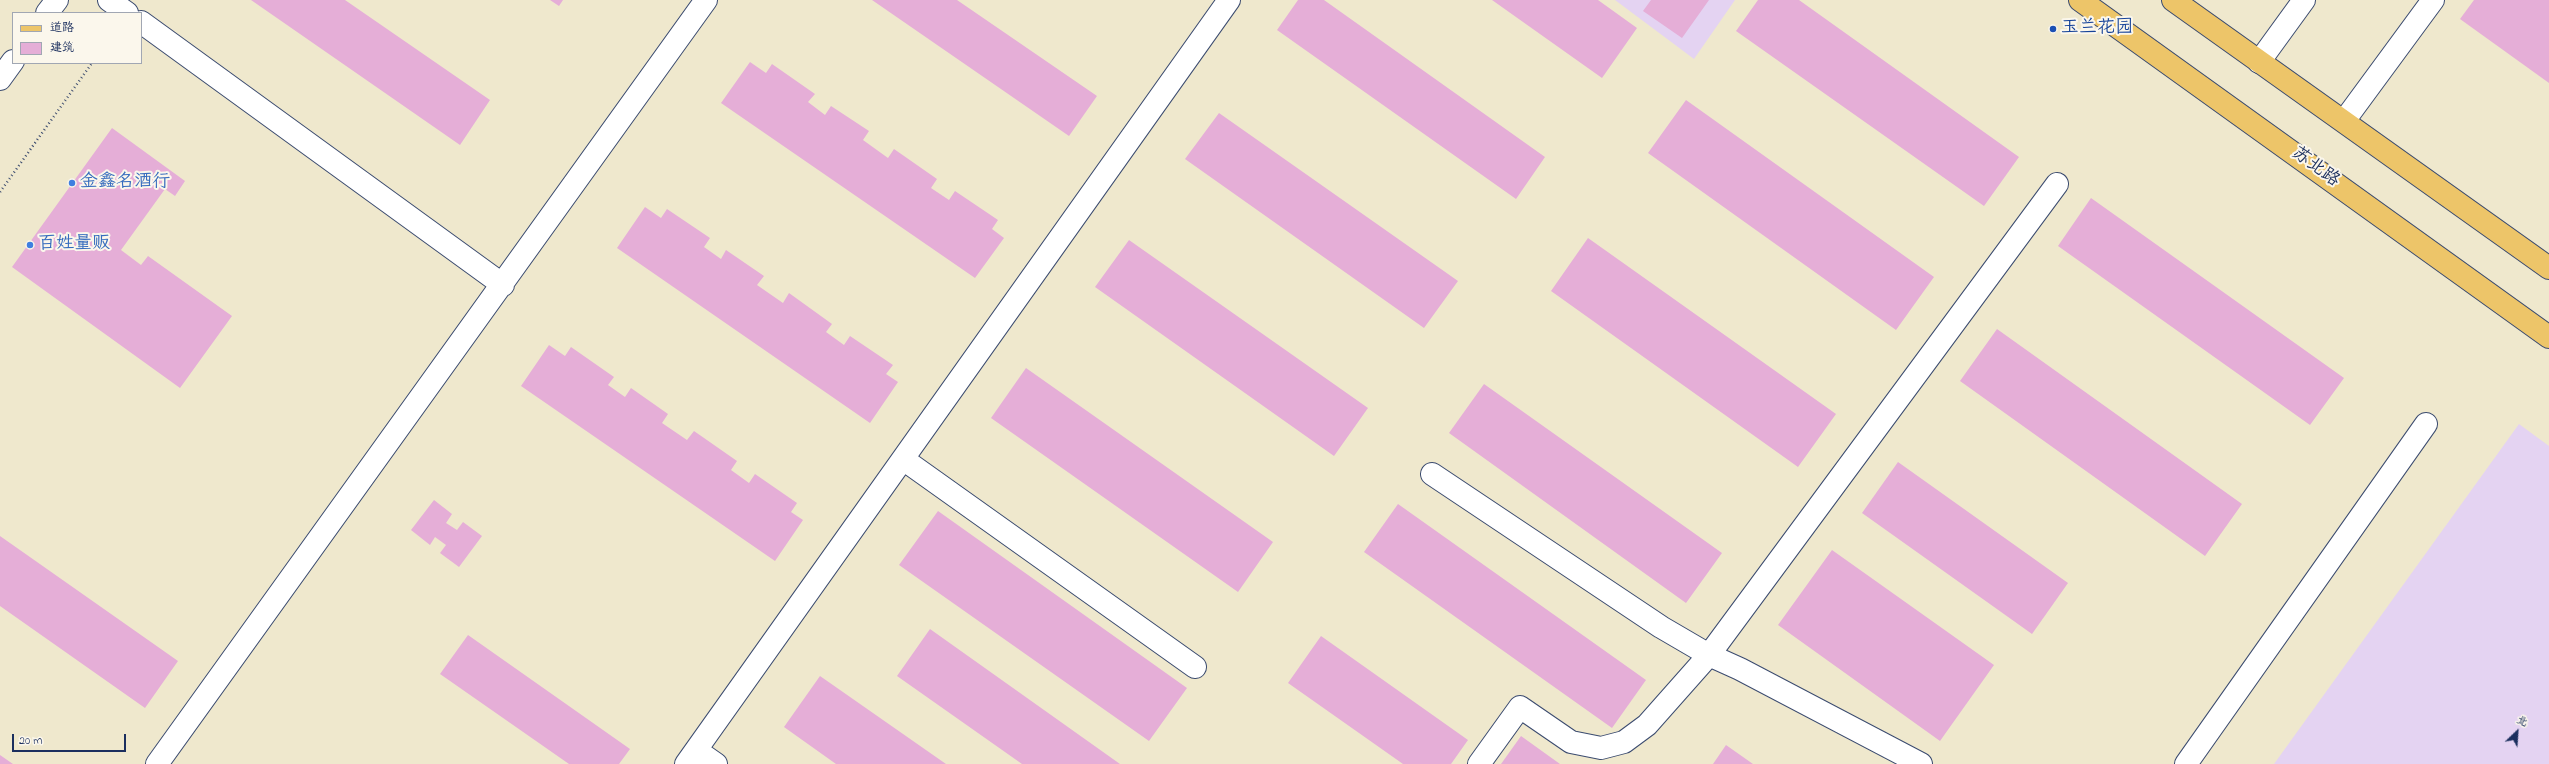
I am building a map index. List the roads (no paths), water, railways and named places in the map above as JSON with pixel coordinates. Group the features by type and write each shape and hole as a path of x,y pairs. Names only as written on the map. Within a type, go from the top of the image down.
{"main road":[{"name":"苏北路","path":"2080,0 2549,337"},
{"path":"2173,0 2549,268"}],"street":[{"path":"48,12 57,0"},
{"path":"109,0 126,12"},
{"path":"157,764 503,285 706,0"},
{"path":"716,764 691,757 1229,0"},
{"path":"2259,62 2304,0"},
{"path":"2344,121 2432,0"},
{"path":"142,23 503,285"},
{"path":"0,79 12,62"},
{"path":"1479,764 1520,707 1571,742 1601,748 1624,742 1647,725 1709,655 2057,184"},
{"path":"2186,764 2426,424"},
{"path":"903,459 1195,667"},
{"path":"1432,474 1661,627 1709,655 1740,669 1921,764"}],"place":[{"name":"玉兰花园","path":"2053,29"},
{"name":"金鑫名酒行","path":"72,183"},
{"name":"百姓量贩","path":"30,245"}]}
